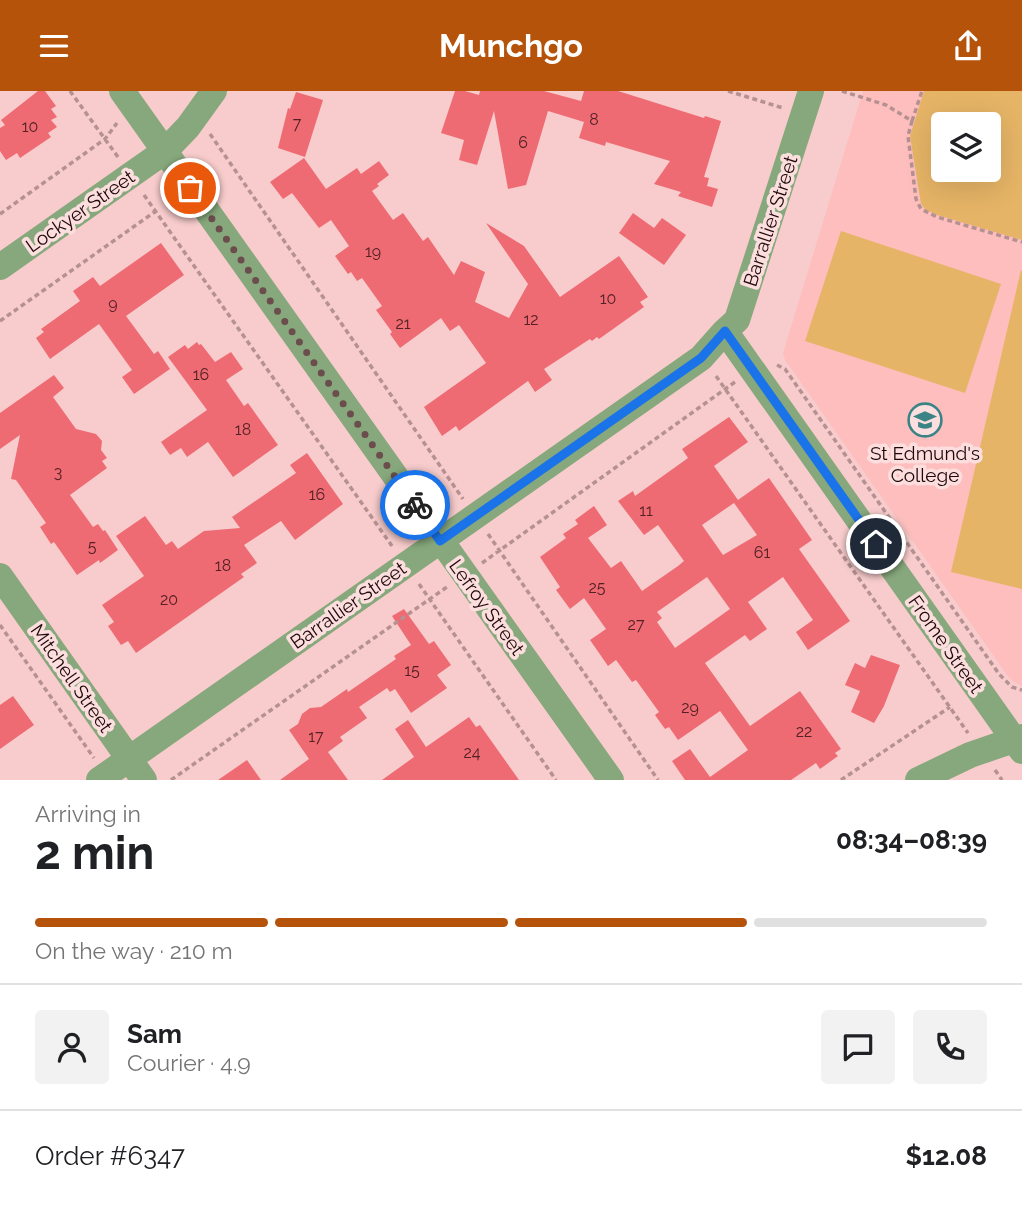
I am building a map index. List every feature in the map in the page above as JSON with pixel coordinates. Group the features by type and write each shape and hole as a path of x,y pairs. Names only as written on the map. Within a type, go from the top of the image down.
{"street":[{"name":"Lefroy Street","path":"122,91 611,780"},
{"name":"Lockyer Street","path":"0,267 165,151 198,115 214,91"},
{"name":"Barrallier Street","path":"102,778 137,769 405,565 701,358 737,320 807,103"},
{"name":"Frome Street","path":"725,331 1019,742"},
{"name":"Mitchell Street","path":"0,576 137,769"},
{"path":"918,780 981,750 1019,742"}],"path":[{"path":"0,214 105,139 70,91"},
{"path":"728,91 807,103"},
{"path":"842,91 886,105 912,121"},
{"path":"922,91 908,136 916,199 920,207 937,217 1022,242"},
{"path":"198,115 658,780"},
{"path":"0,321 156,211 556,780"},
{"path":"701,358 727,388 1002,780"},
{"path":"774,364 785,369 999,674 1012,687 1022,691"},
{"path":"0,625 102,778"},
{"path":"841,780 950,707"}],"shaded area":[{"name":"St Edmund's College","path":"863,91 1022,91 1022,686 1010,679 785,360 783,353"},
{"path":"924,91 1022,91 1022,240 937,215 926,210 921,204 910,136"},
{"path":"841,231 1001,284 965,393 805,341"},
{"path":"1022,271 1022,589 951,572"}],"building":[{"path":"38,91 45,91 56,106 51,109 57,117 51,120 57,127 48,133 51,137 20,158 17,153 6,160 0,151 0,128 5,125 1,120"},
{"path":"455,91 479,95 480,91 544,91 581,101 584,91 618,91 721,121 704,177 709,178 707,186 718,189 712,207 678,196 681,192 654,184 670,161 606,142 605,146 579,138 584,122 548,111 526,185 508,189 494,111 477,165 459,160 464,140 441,133"},
{"path":"296,92 323,100 305,157 278,148 288,108 290,109"},
{"path":"304,158 326,189 357,168 361,174 379,161 389,175 372,191 393,220 403,213 423,241 428,237 454,275 461,261 485,272 475,302 509,318 528,284 486,223 524,246 560,297 619,256 648,297 640,302 644,307 599,339 590,339 544,369 552,380 535,392 528,381 459,431 456,426 442,436 424,407 486,363 459,325 450,331 441,318 400,348 376,310 382,306 362,278 357,281 351,272 348,274 335,256 349,246 331,220 319,228 292,193 283,199 270,182"},
{"path":"633,213 654,228 662,218 686,235 664,265 619,233"},
{"path":"161,243 184,275 126,316 154,354 158,351 170,369 134,394 122,377 132,370 99,324 50,359 36,338 44,332 41,329 80,301 73,291 93,277 100,286"},
{"path":"197,342 215,362 231,352 243,369 226,380 244,406 248,403 278,445 233,477 208,442 187,457 181,448 170,455 161,442 207,410 168,357 185,345 188,349"},
{"path":"54,375 64,388 53,397 76,429 96,434 102,441 101,450 107,458 102,461 107,468 70,495 93,527 98,524 105,530 118,550 77,575 40,527 46,523 16,480 11,479 20,435 0,449 0,413"},
{"path":"729,417 748,442 714,466 738,500 769,478 812,540 799,549 850,621 808,650 796,632 813,620 783,577 748,602 767,629 750,641 745,635 705,663 750,726 800,691 841,749 835,753 838,756 820,769 816,763 791,780 685,780 672,761 690,749 710,777 748,750 720,711 678,740 669,727 665,729 655,715 659,712 636,680 632,682 616,660 608,666 590,640 606,629 584,598 570,609 556,590 560,587 540,557 566,538 563,534 578,524 575,520 594,506 607,525 588,538 611,568 621,561 642,591 678,566 684,561 658,525 644,535 618,501 633,491 635,496 688,458 682,449","holes":["734,503 757,535 723,555 702,525","707,577 730,609 675,648 657,622 662,618 657,612"]},
{"path":"307,453 343,504 295,540 281,521 244,545 257,563 241,574 244,577 136,653 128,641 121,645 108,626 114,622 102,605 144,576 116,536 145,516 166,545 172,541 178,549 204,531 240,528 232,517 296,473 290,465"},
{"path":"404,609 429,644 434,641 451,665 437,675 447,688 411,713 395,689 390,692 387,688 359,707 367,718 340,737 343,741 328,752 348,780 280,780 309,759 289,730 298,724 302,714 310,708 321,707 347,689 348,692 396,659 394,656 411,645 392,616"},
{"path":"871,655 900,665 884,706 874,723 851,712 860,691 845,685 855,663 865,668"},
{"path":"13,696 34,725 0,749 0,705"},
{"path":"469,717 476,727 480,725 519,780 382,780 414,757 395,729 408,720 426,747"},
{"path":"247,760 261,780 218,780"}],"way so far":[{"path":"190,188 415,505"}],"place":[{"name":"St Edmund's College","path":"925,420"}],"route":[{"path":"415,505 440,541 701,358 725,331 876,544"}]}
